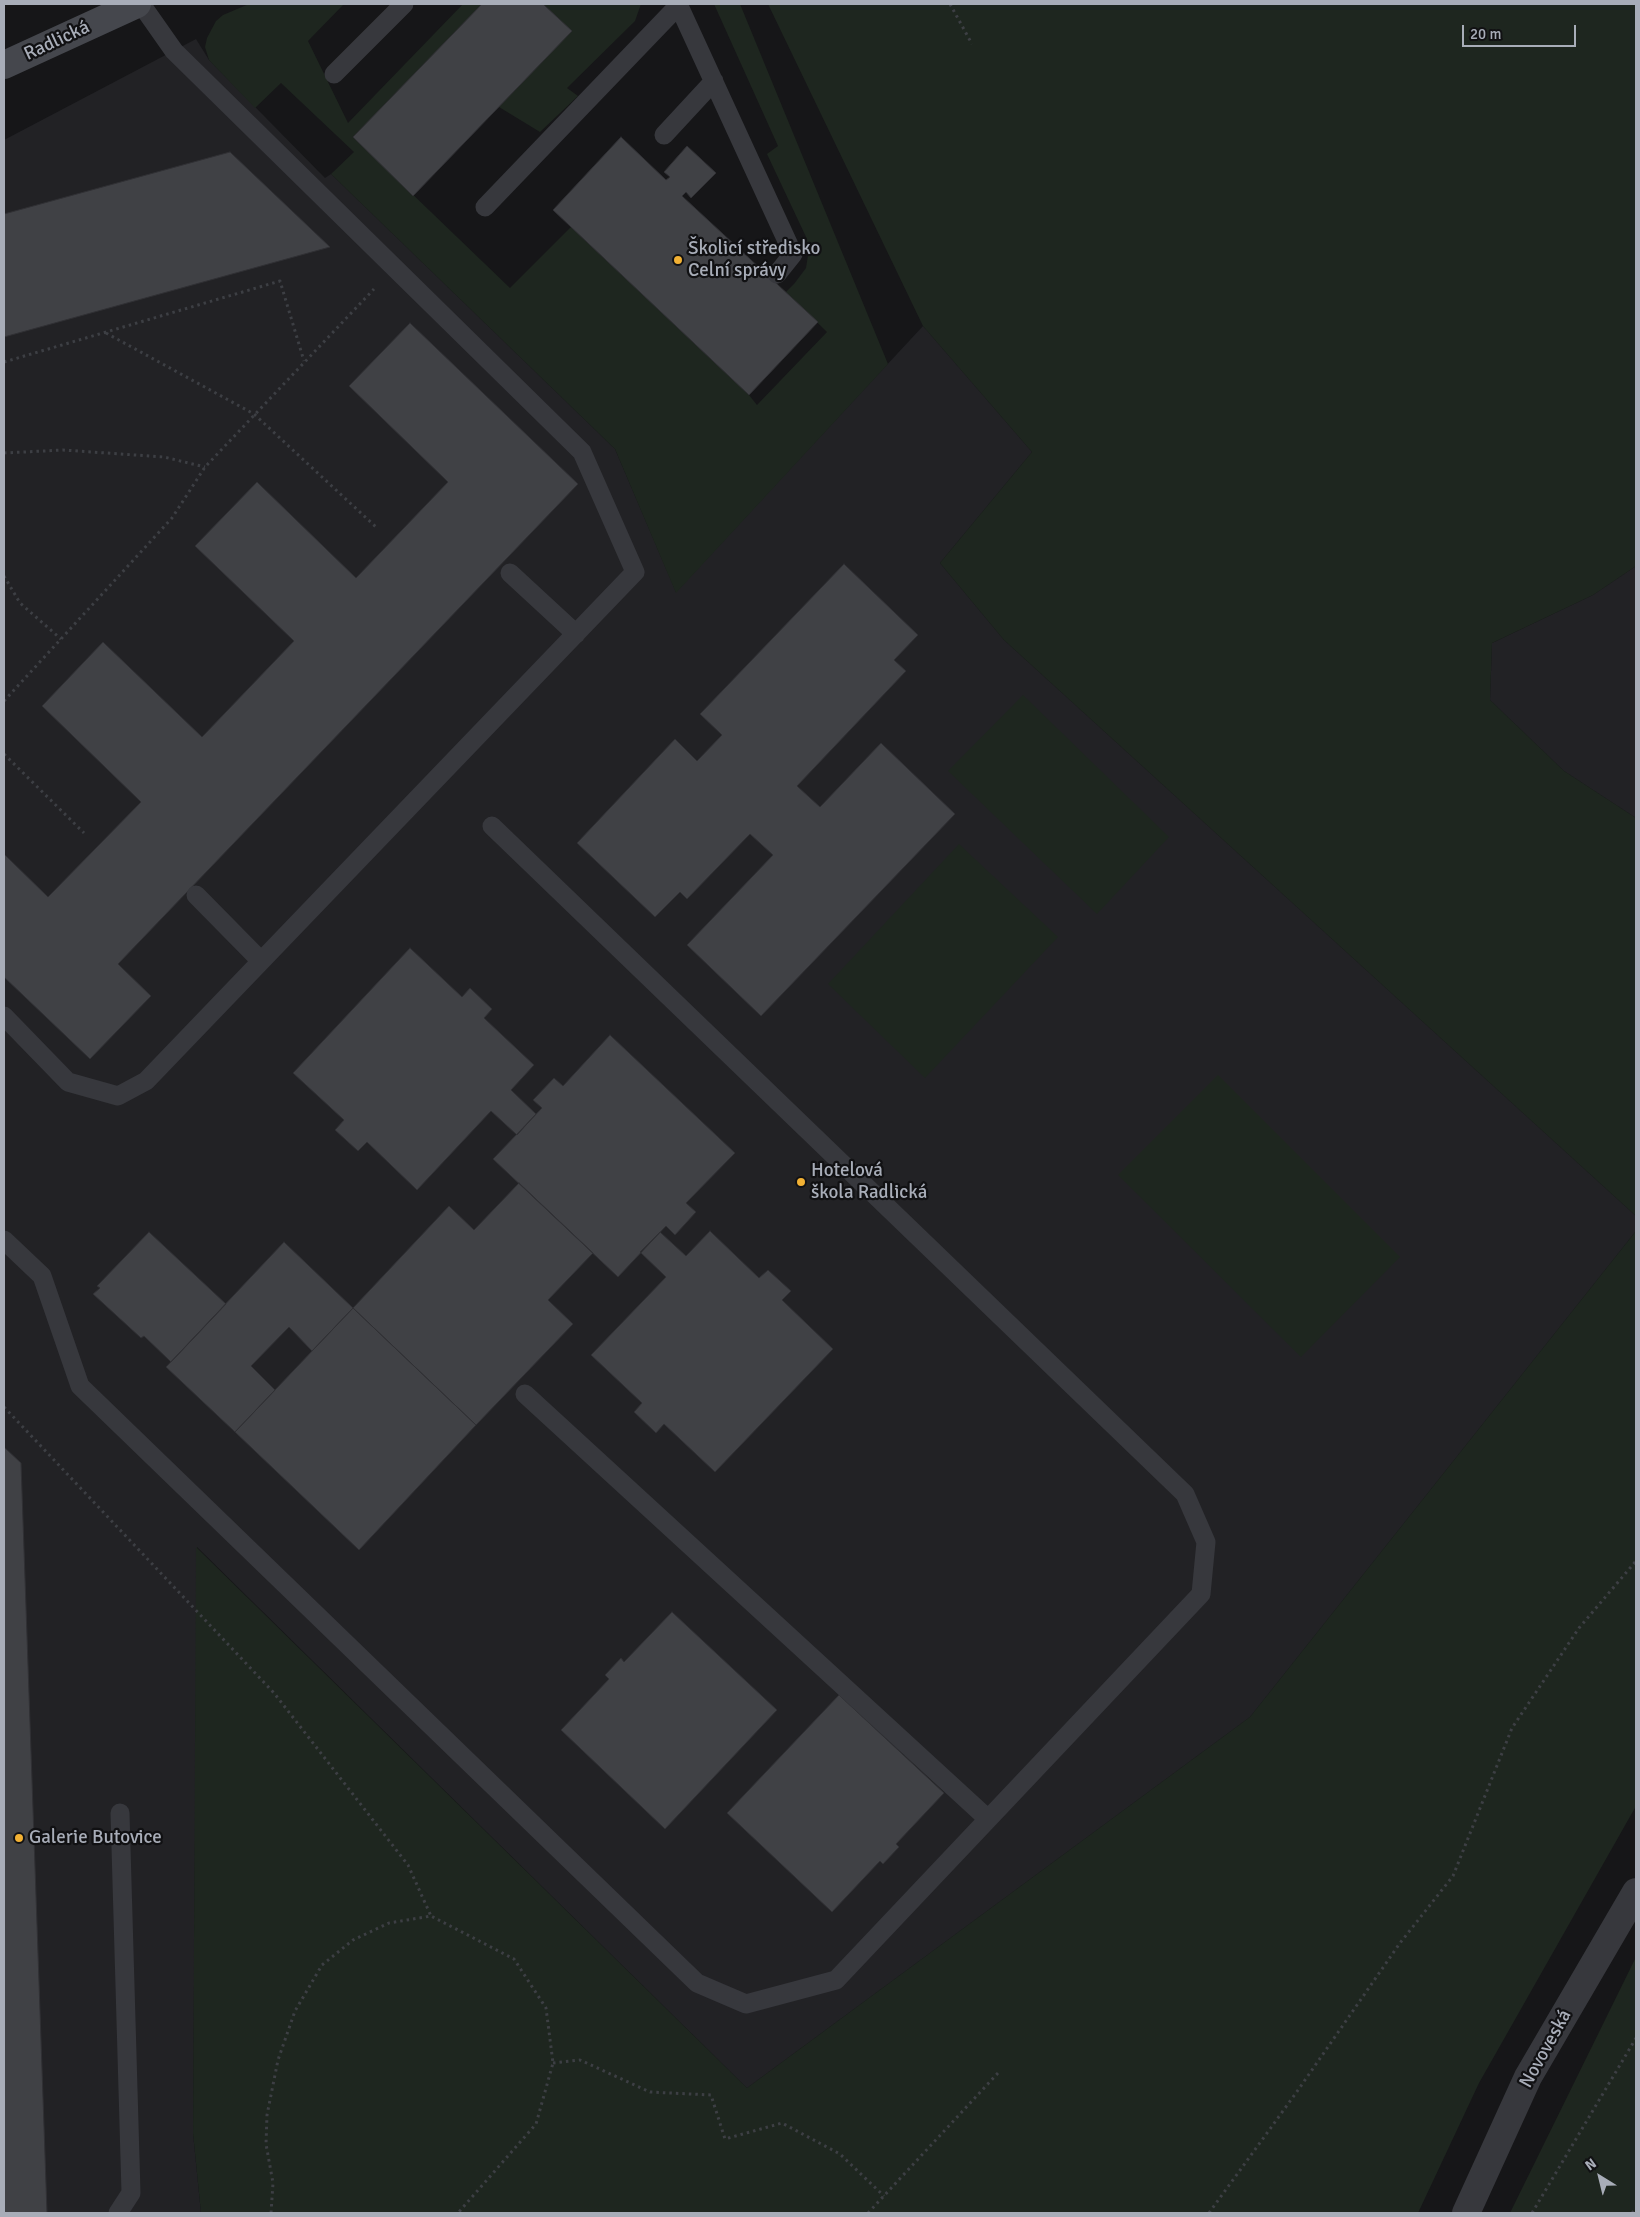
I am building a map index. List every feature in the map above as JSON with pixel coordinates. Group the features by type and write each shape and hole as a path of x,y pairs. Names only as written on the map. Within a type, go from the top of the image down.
{"main road":[{"name":"Radlická","path":"4,65 137,4"}],"street":[{"name":"Novoveská","path":"1466,2213 1528,2077 1636,1892"}],"lane":[{"path":"4,1016 68,1082 118,1096 146,1082 635,572 582,452 174,51 142,4"},
{"path":"334,74 404,4"},
{"path":"485,207 678,4 793,254 777,274"},
{"path":"664,135 714,81"},
{"path":"510,573 576,634"},
{"path":"4,1240 42,1276 80,1386 697,1983 746,2004 836,1980 1201,1594 1206,1542 1185,1494 492,826"},
{"path":"196,895 261,961"},
{"path":"525,1394 988,1819"},
{"path":"118,2213 131,2193 120,1812"}],"path":[{"path":"950,4 972,44"},
{"path":"4,362 280,281 304,362"},
{"path":"4,698 172,518 205,467 379,283"},
{"path":"106,333 254,414 376,527"},
{"path":"4,453 63,450 164,457 205,467"},
{"path":"4,576 20,603 61,639"},
{"path":"4,754 84,833"},
{"path":"4,1407 274,1693 408,1865 431,1916"},
{"path":"1209,2213 1296,2093 1400,1942 1453,1876 1512,1728 1579,1628 1636,1561"},
{"path":"271,2213 273,2183 266,2144 268,2115 278,2060 296,2011 322,1965 353,1940 389,1924 431,1916 514,1959 546,2008 553,2063 536,2124 458,2213"},
{"path":"1532,2213 1636,2038"},
{"path":"553,2063 580,2060 650,2092 711,2095 726,2139 782,2123 840,2154 884,2196"},
{"path":"868,2213 998,2073"},
{"path":"1632,2213 1636,2209"}],"shaded area":[{"path":"249,4 344,4 308,41 348,123 463,4 482,4 353,137 510,288 571,227 749,395 757,405 827,332 786,292 806,268 808,255 807,239 767,154 778,146 714,4 740,4 888,364 676,593 615,449 331,174 354,152 281,83 255,108 209,60 205,47 207,38 216,21 223,15"},
{"path":"543,4 641,4 635,21 567,88 578,96 540,132 499,107 571,31"},
{"path":"768,4 1636,4 1636,566 1593,595 1492,643 1490,700 1564,771 1636,818 1636,1216 1004,640 940,563 1032,452 923,326"},
{"name":"Hotelová škola Radlická","path":"196,39 209,60 325,178 331,174 615,449 676,592 923,326 1032,452 940,563 1004,640 1636,1216 1636,1231 1250,1717 747,2088 197,1547 193,2133 201,2213 4,2213 4,140"},
{"path":"1636,566 1636,818 1564,771 1490,700 1492,643 1593,595"},
{"path":"1023,695 1169,837 1097,914 948,771"},
{"path":"959,844 1058,937 925,1078 828,984"},
{"path":"1218,1075 1400,1257 1301,1357 1118,1175"},
{"path":"1636,1231 1636,1806 1479,2083 1418,2213 201,2213 193,2133 196,1547 747,2088 1250,1717"},
{"path":"1636,1957 1636,2213 1510,2213"}],"building":[{"path":"482,4 543,4 572,31 413,196 353,137"},
{"name":"Školicí středisko Celní správy","path":"621,137 666,180 670,177 664,172 687,146 716,173 691,198 686,192 682,196 818,322 749,395 553,210"},
{"path":"230,152 330,247 4,337 4,214"},
{"path":"410,323 578,484 118,964 151,996 90,1059 4,977 4,854 48,897 141,802 42,706 103,642 202,737 294,641 195,546 257,482 356,578 448,482 349,386"},
{"path":"844,564 918,635 894,660 906,671 797,786 820,807 881,743 955,814 761,1016 687,945 773,855 750,834 687,899 680,892 655,917 577,843 675,739 697,761 722,735 700,714"},
{"path":"410,948 462,997 470,988 492,1009 484,1018 534,1065 511,1090 536,1114 517,1135 491,1111 417,1190 367,1142 358,1151 335,1130 344,1120 293,1073"},
{"path":"610,1035 735,1153 686,1203 696,1212 675,1235 666,1226 618,1277 493,1159 542,1108 533,1100 554,1078 563,1086"},
{"path":"519,1183 593,1253 548,1300 573,1324 476,1425 353,1308 449,1206 474,1230"},
{"path":"710,1231 759,1278 768,1270 791,1291 782,1300 833,1349 715,1472 664,1424 656,1433 634,1412 642,1403 591,1355 666,1277 640,1252 660,1232 686,1256"},
{"path":"149,1232 226,1304 171,1362 144,1336 141,1338 93,1294 100,1288 97,1286"},
{"path":"284,1242 353,1308 312,1351 289,1327 251,1366 275,1390 235,1432 166,1367"},
{"path":"353,1308 476,1425 359,1550 235,1432"},
{"name":"Galerie Butovice","path":"4,1447 21,1463 47,2213 4,2213"},
{"path":"672,1612 777,1710 665,1829 561,1730 609,1679 605,1675 621,1658 624,1662"},
{"path":"839,1695 944,1793 896,1844 899,1847 883,1864 880,1861 832,1912 727,1813"}],"place":[{"name":"Školicí středisko Celní správy","path":"678,260"},
{"name":"Hotelová škola Radlická","path":"801,1182"},
{"name":"Galerie Butovice","path":"19,1838"}]}
